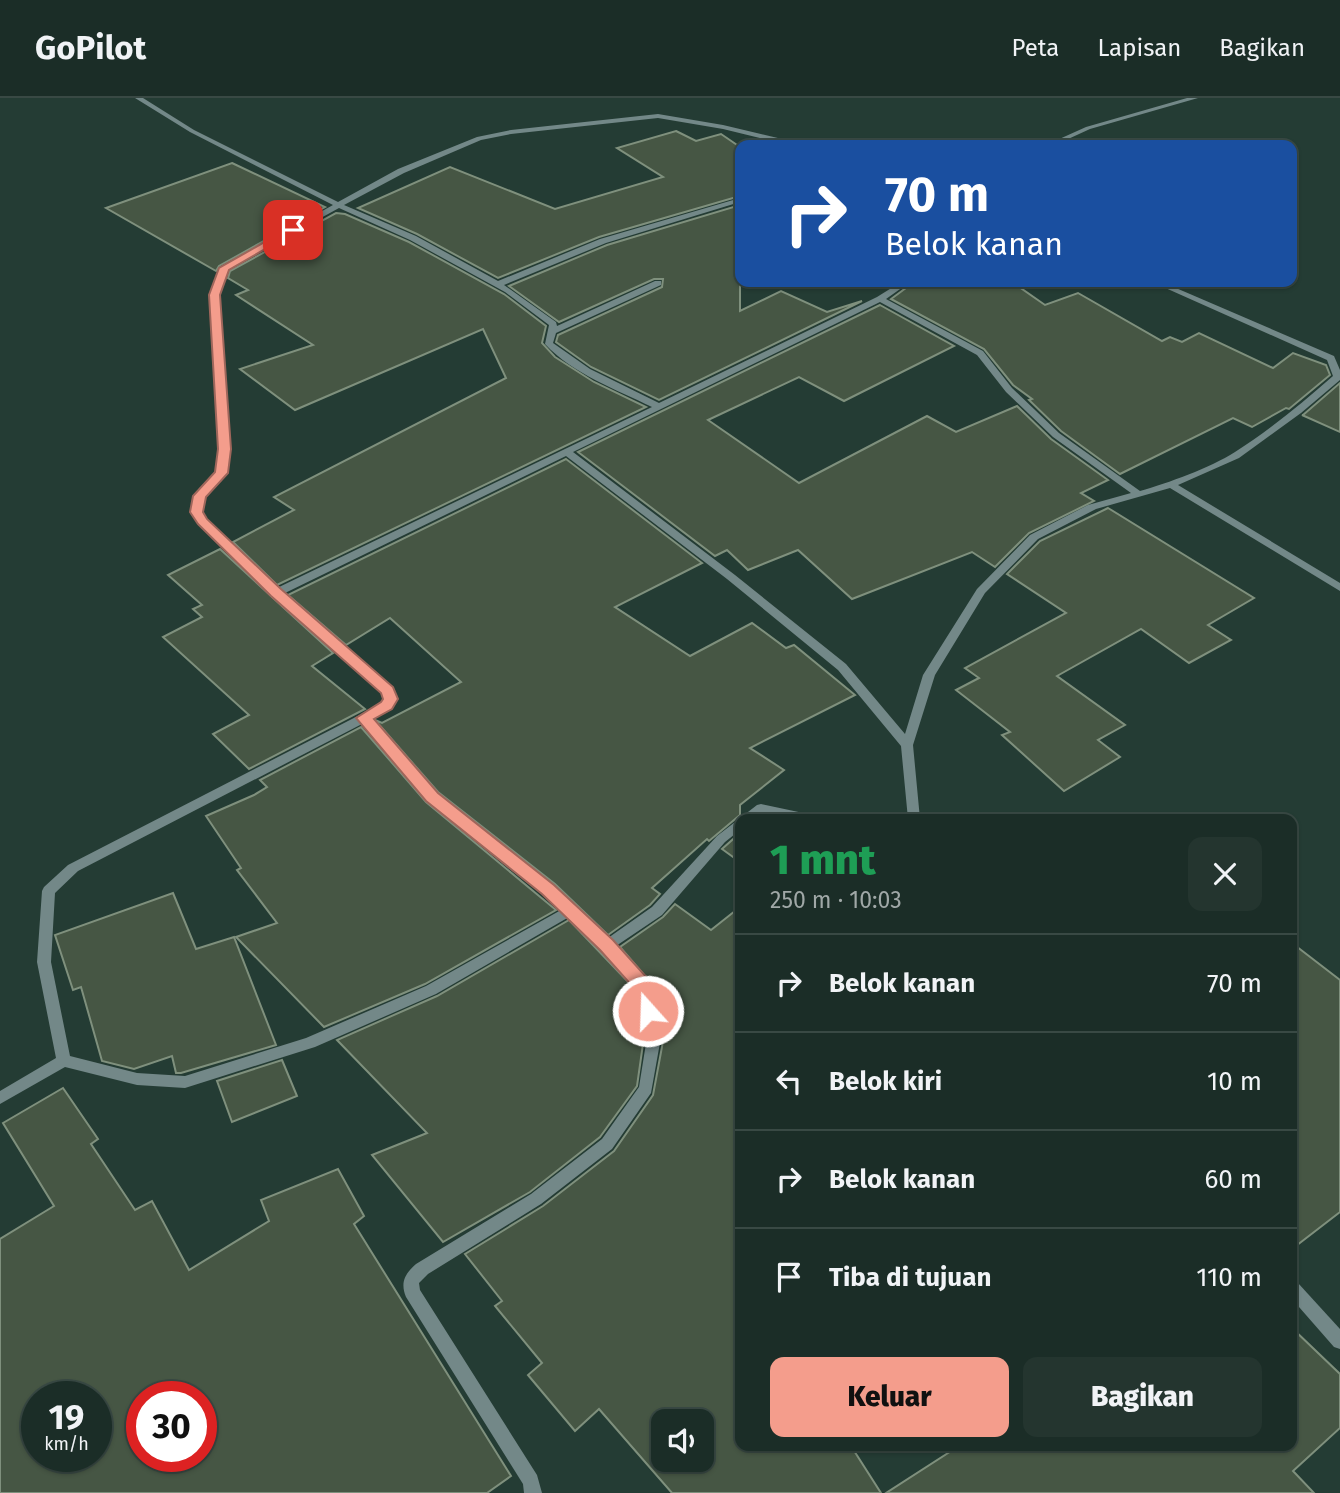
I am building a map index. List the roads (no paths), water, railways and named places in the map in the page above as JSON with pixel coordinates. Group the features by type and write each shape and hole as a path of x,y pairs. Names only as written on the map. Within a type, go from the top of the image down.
{"street":[{"path":"138,98 192,131 338,205 413,238 499,284 550,319 553,324 549,344 555,349 577,364 660,407"},
{"path":"1061,140 1088,128 1195,98"},
{"path":"64,1060 44,962 49,891 73,868 387,706 391,699 387,691 276,593 202,522 196,512 200,496 221,473 225,449 215,295 224,268 424,161 479,138 658,116 723,127 776,140"},
{"path":"499,284 603,241 735,201"},
{"path":"552,331 658,283"},
{"path":"276,593 880,299 898,287"},
{"path":"914,814 907,745 929,674 981,590 1034,537 1093,507 1171,485 1236,456 1298,411 1338,377 1331,358 1168,287"},
{"path":"880,299 981,353 1009,390 1056,435 1138,494"},
{"path":"567,452 732,577 842,667 907,745"},
{"path":"1171,485 1340,589"},
{"path":"364,718 432,797 548,890 607,945 642,985 654,1037 646,1089 607,1143 536,1199 422,1269 411,1280 412,1292 531,1481 533,1493"},
{"path":"752,814 761,808 787,814"},
{"path":"607,945 657,911 720,839 735,827"},
{"path":"0,1098 64,1060 137,1079 185,1082 310,1043 431,990 569,911"},
{"path":"1297,1294 1340,1341"}]}
